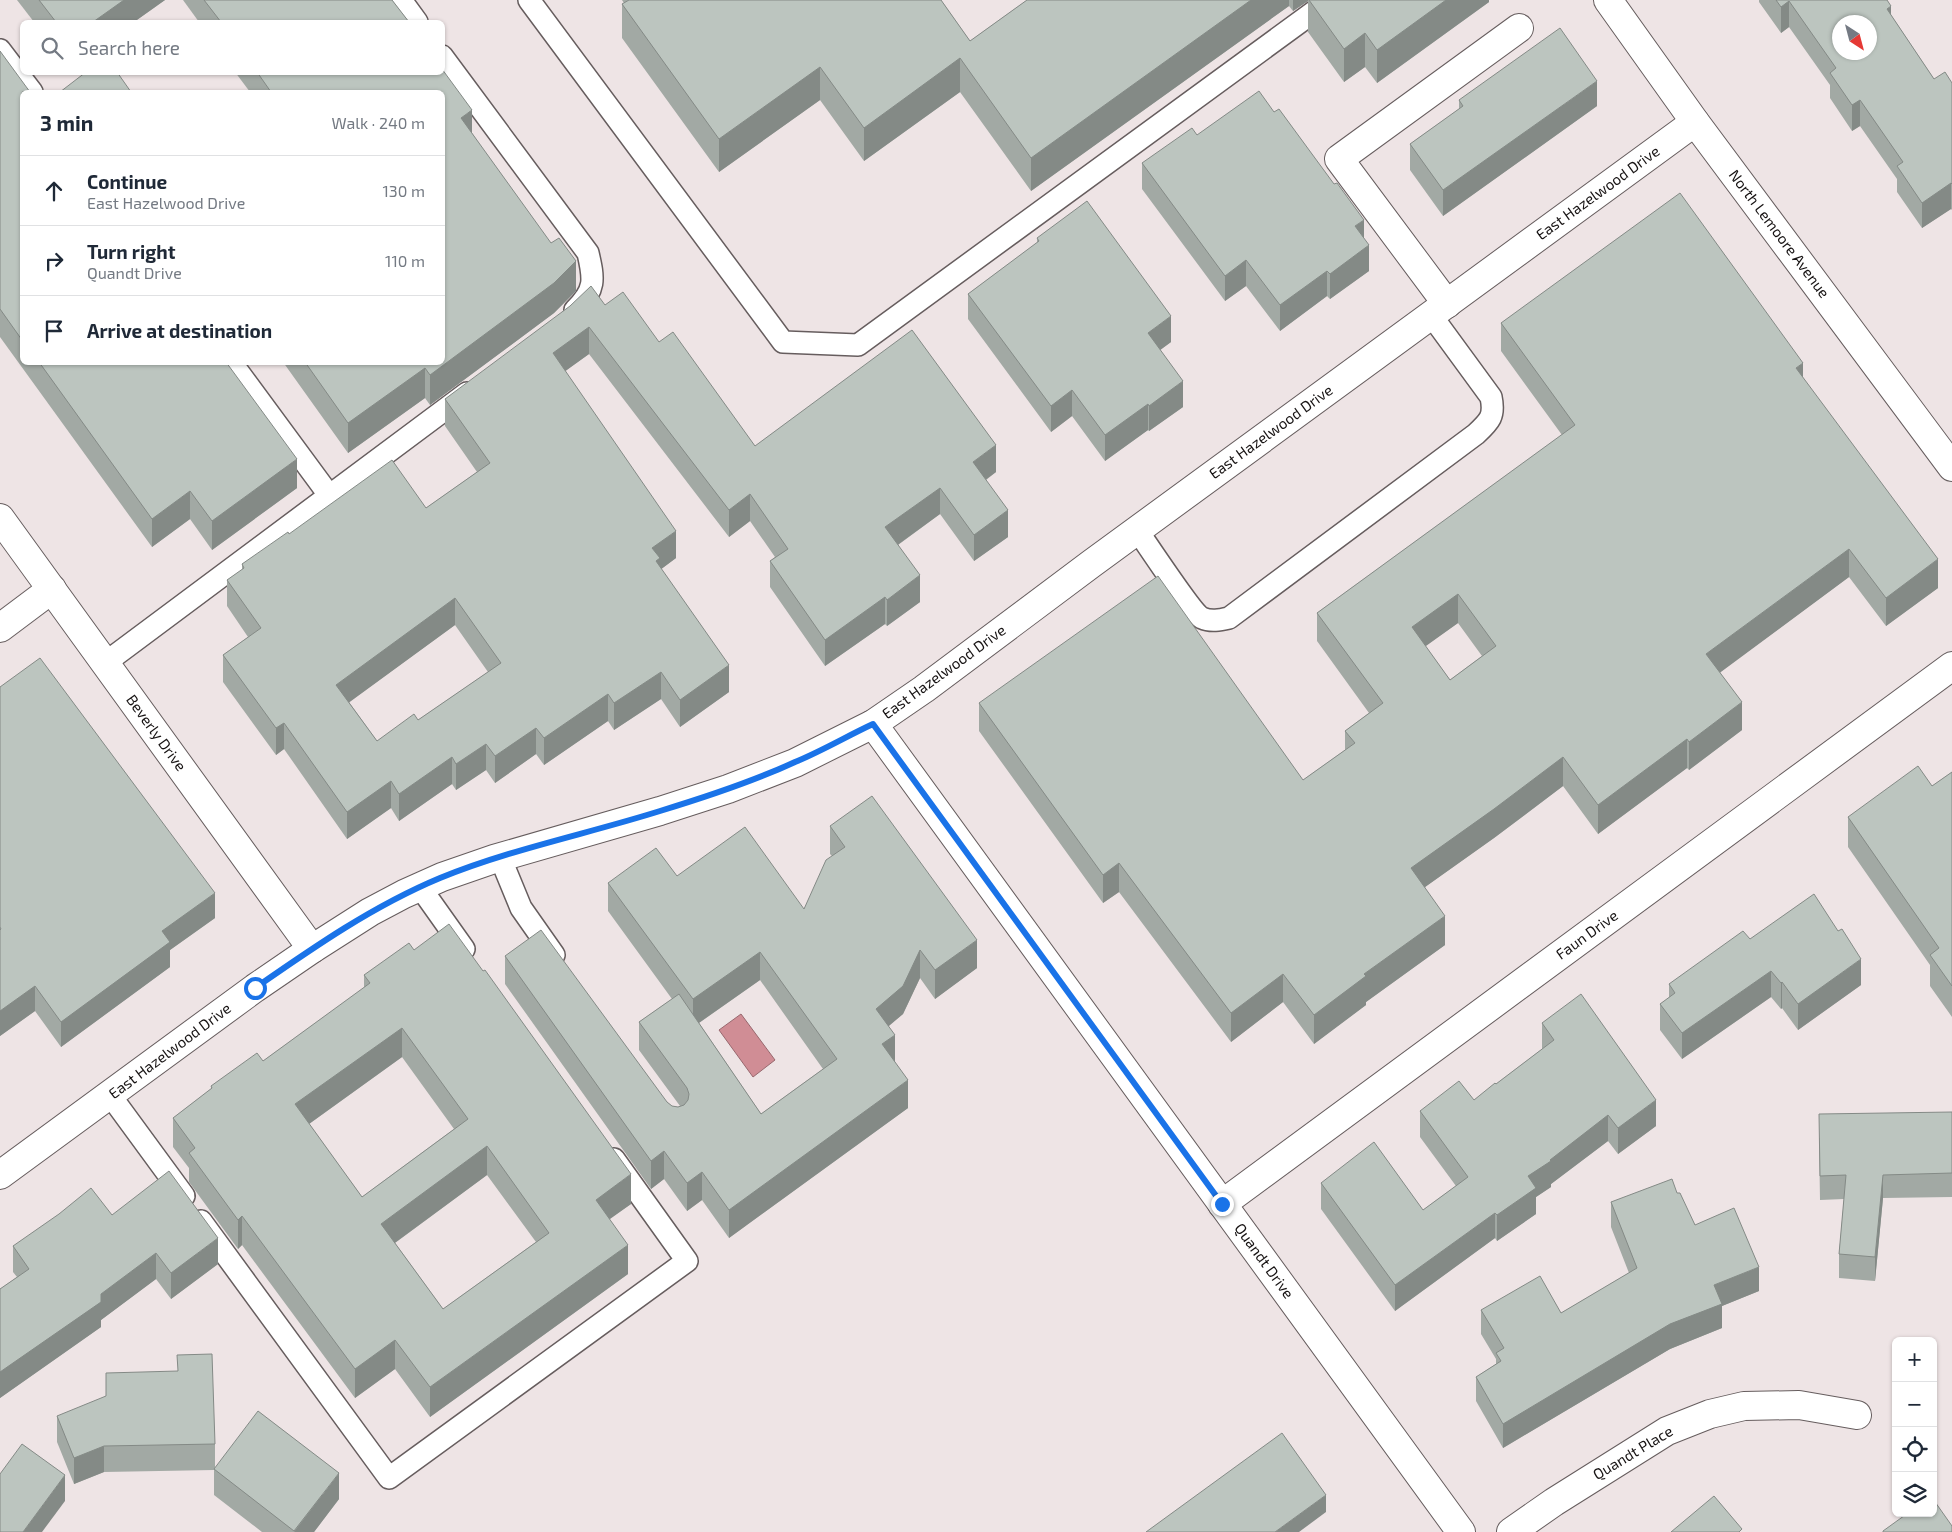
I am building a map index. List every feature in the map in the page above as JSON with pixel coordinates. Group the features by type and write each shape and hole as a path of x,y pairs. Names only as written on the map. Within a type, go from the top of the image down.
{"street":[{"name":"North Lemoore Avenue","path":"1608,0 1695,122 1952,467"},
{"path":"1439,309 1339,159 1519,28"},
{"name":"East Hazelwood Drive","path":"0,1175 255,988 370,912 420,887 500,857 660,811 728,789 795,763 873,724 924,689 1137,530 1695,122"},
{"name":"Beverly Drive","path":"0,518 312,949"},
{"path":"0,628 52,589"},
{"name":"Faun Drive","path":"1222,1204 1952,666"},
{"name":"Quandt Drive","path":"873,724 1461,1532"},
{"name":"Quandt Place","path":"1511,1532 1554,1502 1667,1431 1710,1414 1744,1406 1799,1404 1857,1416"}],"lane":[{"path":"401,0 416,20"},
{"path":"528,0 783,342 858,346 1330,0"},
{"path":"0,50 30,90"},
{"path":"445,60 588,253 593,278 586,300 562,322"},
{"path":"1137,530 1201,618 1217,621 1228,618 1487,424 1493,410 1491,397 1439,309"},
{"path":"233,365 329,495"},
{"path":"105,663 482,382"},
{"path":"500,857 521,908 568,974"},
{"path":"420,887 478,968"},
{"path":"110,1095 389,1478 687,1261 600,1139"}],"shaded area":[{"path":"741,1014 775,1060 753,1077 719,1030"}],"building":[{"path":"39,0 124,0 96,20 54,20"},
{"path":"204,0 392,0 407,20 219,20"},
{"path":"629,0 941,0 970,41 1027,0 1251,0 1031,158 960,58 864,128 820,67 719,139 622,4"},
{"path":"1309,0 1446,0 1377,50 1365,33 1344,49"},
{"path":"1776,0 1887,0 1891,6 1887,9 1934,79 1945,72 1952,83 1952,184 1922,203 1897,166 1903,162 1860,100 1852,105 1830,73 1836,68 1789,1 1781,7"},
{"path":"1560,28 1597,81 1443,190 1410,144 1463,106 1459,100"},
{"path":"0,51 29,90 20,90 20,337 0,309"},
{"path":"445,73 472,110 461,118 551,243 559,238 576,261 554,283 445,364 445,90 270,90 259,75 445,75"},
{"path":"82,75 119,75 130,90 63,90"},
{"path":"1259,91 1274,112 1279,109 1334,184 1337,183 1364,220 1355,226 1369,245 1330,274 1327,271 1280,305 1246,260 1225,276 1142,163 1192,128 1197,135"},
{"path":"1680,193 1803,363 1796,368 1938,559 1886,598 1849,549 1706,654 1742,702 1689,742 1687,739 1598,805 1563,757 1411,868 1445,916 1364,974 1366,976 1314,1015 1283,974 1231,1013 1119,863 1103,875 979,703 1158,576 1303,780 1355,743 1345,731 1383,703 1317,613 1575,425 1501,323","holes":["1458,594 1496,646 1450,680 1412,627"]},
{"path":"1087,201 1171,316 1148,333 1183,381 1105,435 1072,390 1051,406 968,294 1039,241 1037,238"},
{"path":"591,286 605,305 623,292 659,342 673,332 755,446 912,330 996,445 973,462 1008,510 974,535 940,488 885,527 920,575 887,600 885,597 825,640 770,561 788,549 750,494 729,510 589,327 553,353 676,531 652,548 660,558 656,561 729,665 680,700 661,672 614,703 608,694 544,738 536,728 495,756 486,744 456,764 452,757 399,794 391,781 347,812 284,723 276,728 223,655 261,628 227,580 244,568 242,564 288,532 289,534 392,460 426,508 490,463 445,399 570,306","holes":["455,598 501,663 418,720 414,714 377,741 336,685"]},
{"path":"41,365 228,365 297,459 212,521 190,491 152,519"},
{"path":"307,365 443,365 430,375 425,368 348,423"},
{"path":"40,658 215,893 162,931 170,942 61,1022 35,986 0,1011 0,687"},
{"path":"1918,766 1932,786 1952,772 1952,986 1930,955 1939,948 1848,817"},
{"path":"872,796 977,940 935,970 920,950 903,986 876,1009 895,1035 882,1044 908,1080 729,1210 702,1172 687,1183 664,1151 651,1161 505,956 541,930 667,1102 672,1106 678,1107 684,1105 688,1100 687,1088 639,1022 679,994 761,1114 837,1059 760,952 693,999 608,883 656,848 677,876 745,827 804,909 826,860 845,847 830,826"},
{"path":"1814,894 1838,931 1842,929 1861,959 1798,1004 1782,982 1771,971 1682,1033 1660,1004 1675,993 1669,984 1743,931 1750,939"},
{"path":"449,924 483,971 485,970 631,1174 596,1200 628,1245 430,1387 395,1340 355,1369 242,1216 238,1220 189,1153 195,1148 173,1118 212,1088 211,1086 257,1053 263,1061 370,983 364,975 409,943 414,950","holes":["402,1028 468,1119 362,1197 295,1104","487,1146 549,1233 443,1309 381,1224"]},
{"path":"1581,994 1656,1100 1618,1128 1608,1115 1551,1161 1528,1176 1536,1188 1497,1215 1495,1213 1395,1285 1321,1183 1374,1142 1423,1210 1468,1177 1420,1111 1459,1081 1474,1100 1554,1040 1542,1023"},
{"path":"1952,1112 1952,1173 1883,1175 1875,1257 1839,1254 1846,1175 1820,1176 1819,1114"},
{"path":"169,1171 218,1238 171,1273 156,1253 101,1294 101,1302 0,1372 0,1289 29,1269 13,1246 59,1214 91,1188 112,1215"},
{"path":"1672,1179 1677,1193 1680,1193 1695,1225 1734,1208 1759,1267 1714,1285 1722,1304 1670,1324 1503,1424 1476,1377 1501,1361 1496,1353 1504,1348 1481,1310 1540,1276 1561,1313 1637,1268 1611,1202"},
{"path":"212,1354 215,1444 104,1446 74,1458 57,1416 106,1396 106,1373 178,1371 177,1355"},
{"path":"258,1411 339,1473 294,1531 214,1469"},
{"path":"1282,1433 1326,1495 1275,1532 1146,1532"},
{"path":"22,1444 65,1475 23,1532 0,1532 0,1474"},
{"path":"1714,1496 1742,1529 1739,1532 1671,1532"},
{"path":"1937,1505 1952,1526 1952,1532 1883,1531 1902,1517 1937,1517"}],"route":[{"path":"255,988 370,912 442,877 728,789 795,763 873,724 1222,1204"}]}
